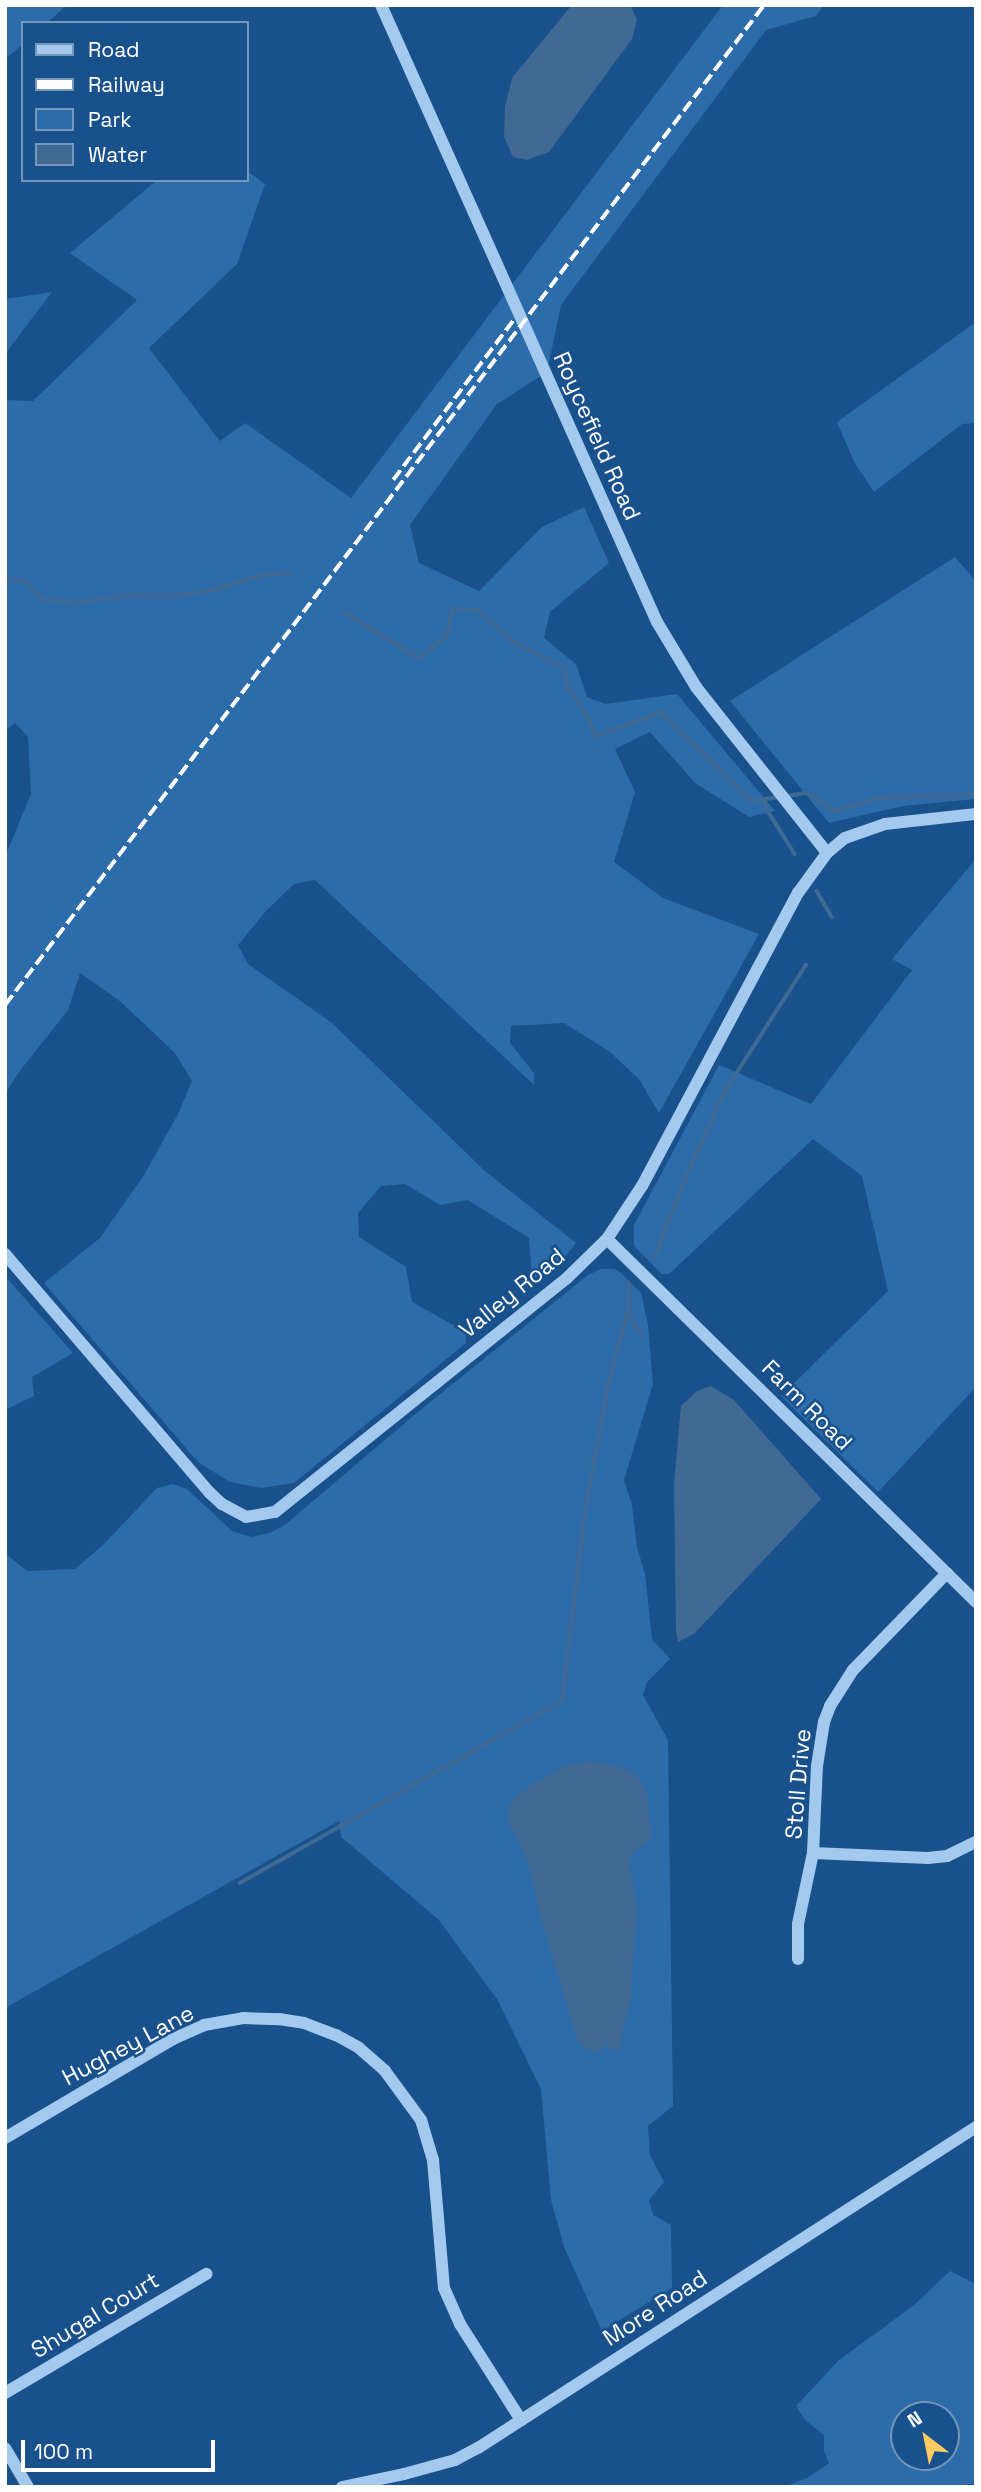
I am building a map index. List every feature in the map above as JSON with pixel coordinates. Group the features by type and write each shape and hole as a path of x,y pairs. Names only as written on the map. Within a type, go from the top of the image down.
{"street":[{"name":"Roycefield Road","path":"381,5 657,622 696,687 827,853"},
{"name":"Valley Road","path":"5,1254 210,1493 236,1513 255,1517 275,1513 566,1278 607,1239 642,1185 798,893 827,853 845,838 885,824 976,814"},
{"name":"Farm Road","path":"607,1239 976,1602"},
{"name":"Stoll Drive","path":"798,1959 798,1924 813,1853 817,1766 831,1706 853,1670 947,1573"},
{"path":"813,1853 928,1858 947,1856 976,1842"},
{"name":"Hughey Lane","path":"5,2138 173,2039 204,2025 243,2018 279,2019 304,2023 336,2035 359,2048 385,2071 421,2120 433,2160 444,2288 460,2324 521,2420"},
{"name":"More Road","path":"342,2487 455,2460 976,2127"},
{"name":"Shugal Court","path":"5,2393 206,2274"},
{"path":"5,2448 28,2487"}],"green space":[{"path":"5,5 67,5 49,21 21,21 21,46 5,59"},
{"path":"723,5 824,5 816,16 766,30 561,305 547,372 497,404 410,525 419,563 479,591 542,527 584,507 609,563 550,612 544,638 576,664 587,697 605,704 677,694 775,811 749,817 695,783 650,732 615,749 635,792 614,862 663,898 759,934 659,1113 639,1079 610,1052 564,1023 511,1026 510,1043 534,1073 534,1085 315,880 294,884 266,911 238,945 248,964 332,1023 486,1172 576,1243 561,1262 532,1279 529,1238 468,1200 440,1205 405,1184 381,1186 358,1213 359,1237 406,1267 412,1302 466,1332 466,1343 294,1483 261,1488 230,1482 198,1462 44,1283 100,1238 144,1175 178,1114 192,1081 175,1053 121,1002 80,973 68,1010 5,1094 5,857 31,794 28,737 15,723 5,731 5,400 33,401 137,300 70,253 155,182 248,182 248,172 265,184 237,264 149,348 220,441 245,423 351,498"},
{"path":"52,292 5,354 5,299"},
{"path":"976,322 976,423 962,424 874,492 854,462 837,422"},
{"path":"955,557 976,581 976,799 903,806 829,823 730,701"},
{"path":"976,859 976,1387 878,1492 781,1396 888,1291 862,1176 813,1139 669,1274 662,1274 634,1246 634,1225 719,1065 811,1104 912,970 892,959"},
{"path":"601,1269 614,1269 621,1273 641,1293 648,1325 653,1384 624,1480 632,1505 637,1547 645,1574 652,1639 670,1659 647,1682 643,1695 668,1740 673,2106 648,2126 650,2155 664,2182 649,2200 653,2215 671,2225 672,2288 602,2331 564,2247 551,2200 541,2089 497,1999 438,1919 341,1837 339,1821 5,2008 5,1553 27,1571 75,1569 104,1544 157,1488 173,1484 187,1489 232,1531 251,1537 270,1533 286,1524 413,1416 588,1275"},
{"path":"5,1276 73,1353 32,1377 34,1396 5,1410"},
{"path":"950,2271 976,2284 976,2483 957,2487 784,2487 807,2478 829,2463 824,2451 824,2435 805,2420 796,2406 839,2360 913,2306"}],"water":[{"path":"630,5 637,19 632,39 549,152 527,160 513,157 504,137 505,106 512,78 571,6"},
{"path":"711,1386 734,1400 821,1499 694,1634 678,1642 674,1484 681,1406 697,1391"},
{"path":"591,1761 621,1767 637,1775 647,1794 652,1838 632,1854 629,1868 637,1905 631,1997 620,2042 622,2049 612,2050 605,2045 601,2051 591,2052 578,2042 543,1926 527,1860 508,1820 508,1808 514,1798 532,1784 566,1765"}],"waterway":[{"path":"5,580 27,581 41,599 74,603 130,595 164,597 210,591 262,575 291,573"},
{"path":"344,612 419,658 447,636 453,608 478,610 514,642 564,668 569,690 587,715 596,737 661,712 752,801 779,797"},
{"path":"787,796 807,793 835,811 877,798 976,795"},
{"path":"765,800 768,811 795,854"},
{"path":"817,891 832,917"},
{"path":"654,1258 690,1167 727,1088 806,965"},
{"path":"240,1883 562,1701 584,1518 608,1385 629,1306 628,1283"},
{"path":"628,1314 642,1335"}],"railway":[{"path":"5,1005 764,5"},
{"path":"393,480 515,318"}]}
